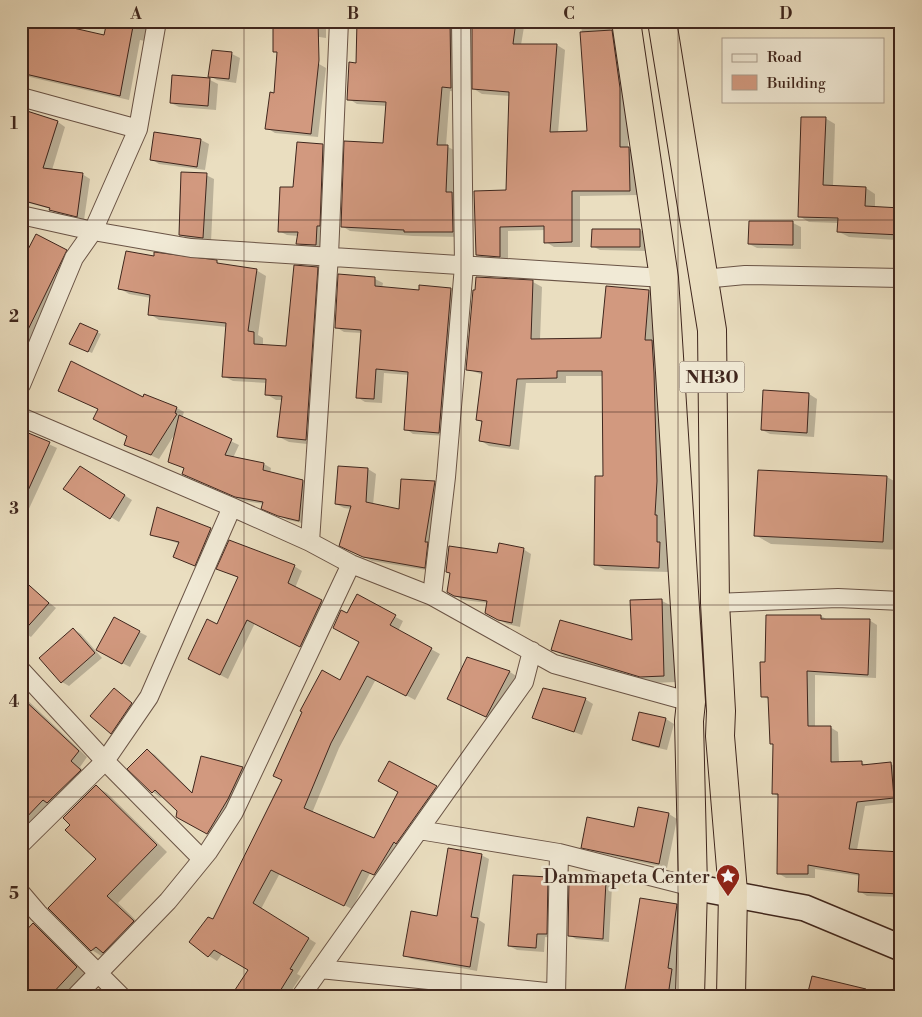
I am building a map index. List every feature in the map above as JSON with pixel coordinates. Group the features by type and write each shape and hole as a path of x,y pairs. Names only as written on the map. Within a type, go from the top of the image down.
{"highway":[{"name":"NH30","path":"626,21 664,278 691,702 689,721 693,886 690,996"},
{"name":"NH30","path":"662,21 712,330 715,603 721,711 720,736 734,892 731,996"}],"street":[{"path":"21,385 74,258 93,230 138,129 156,21"},
{"path":"310,542 329,255 339,21"},
{"path":"432,596 446,477 464,266 461,21"},
{"path":"21,97 138,129"},
{"path":"21,215 191,248 329,255 464,266 664,278"},
{"path":"703,279 745,275 901,278"},
{"path":"21,417 232,507 310,542 351,564 432,596 554,664 691,702"},
{"path":"21,844 105,761 149,697 232,507"},
{"path":"76,996 168,901 202,859 234,812 351,564"},
{"path":"715,603 838,598 901,601"},
{"path":"301,996 524,682 532,651"},
{"path":"21,670 105,761 202,859"},
{"path":"419,830 559,852 693,886 734,892 805,908 901,948"},
{"path":"320,969 556,994 559,852"},
{"path":"21,893 38,913 121,996"}],"building":[{"path":"21,21 70,21 69,27 104,35 107,21 134,21 120,96 21,73"},
{"path":"273,21 318,21 319,60 311,134 265,129 270,92 274,93 277,52 273,52"},
{"path":"357,21 450,21 451,88 442,87 437,145 448,145 446,192 452,192 453,232 404,232 404,230 341,227 344,141 383,143 386,102 347,100 349,62 356,63"},
{"path":"472,21 516,21 513,44 557,44 550,132 587,131 580,32 612,30 620,88 620,147 629,147 630,191 572,191 572,242 544,243 544,226 500,227 500,257 476,255 474,191 506,190 509,92 472,89"},
{"path":"212,50 232,52 229,79 208,77"},
{"path":"172,75 210,78 208,106 170,103"},
{"path":"27,111 58,121 43,168 83,173 77,217 21,200 21,128"},
{"path":"801,117 826,117 823,185 866,187 865,206 901,208 901,235 837,232 838,218 798,217"},
{"path":"154,132 201,139 197,167 150,160"},
{"path":"297,142 323,144 320,226 317,226 316,245 296,244 298,232 278,232 280,187 293,187"},
{"path":"181,172 207,173 203,238 179,235"},
{"path":"749,221 793,221 793,245 748,244"},
{"path":"592,229 640,229 640,247 591,247"},
{"path":"36,234 67,250 21,344 21,263"},
{"path":"126,251 154,256 154,252 217,260 217,263 257,269 248,331 254,332 254,344 286,346 294,265 318,267 306,440 277,437 282,396 265,395 266,379 222,377 226,323 148,315 150,295 118,289"},
{"path":"338,274 375,277 375,286 419,290 419,285 451,288 439,433 404,430 408,372 376,369 374,399 356,398 361,330 335,328"},
{"path":"476,277 533,280 531,339 601,338 606,286 649,290 645,340 652,340 657,481 655,515 657,515 657,542 660,542 659,568 594,565 595,476 603,476 602,371 557,371 557,378 517,379 510,446 479,441 482,421 476,420 482,372 466,370 473,290 475,290"},
{"path":"80,323 98,331 88,352 69,344"},
{"path":"71,361 143,397 144,394 177,407 175,413 177,414 151,455 124,445 127,436 93,419 98,409 58,391"},
{"path":"763,390 809,393 807,433 761,430"},
{"path":"179,415 232,439 225,455 264,463 263,470 303,480 299,521 278,516 261,509 263,502 235,497 182,474 184,468 168,462"},
{"path":"21,430 50,442 21,506"},
{"path":"80,466 125,495 110,519 63,489"},
{"path":"338,466 368,468 366,502 399,509 401,479 435,481 425,542 428,542 425,568 363,557 339,546 351,506 335,504"},
{"path":"758,470 887,476 883,542 754,536"},
{"path":"157,507 211,528 195,566 173,557 179,542 150,535"},
{"path":"229,540 295,565 288,583 322,600 300,647 247,620 220,675 188,659 207,619 217,624 238,577 216,569"},
{"path":"499,543 524,548 512,623 498,620 485,613 487,601 454,596 447,592 450,573 446,572 449,546 497,553"},
{"path":"21,578 49,603 21,634"},
{"path":"357,594 396,615 390,625 432,648 406,696 367,676 331,743 304,808 374,838 398,792 378,781 389,761 437,786 396,844 394,842 374,875 362,870 344,906 271,870 253,903 309,938 290,969 293,970 277,996 231,996 248,970 214,950 208,957 189,942 208,917 213,919 282,780 273,776 302,712 300,711 322,670 340,680 359,642 333,628 341,610 347,613"},
{"path":"662,599 664,676 640,677 551,650 560,620 632,640 630,600"},
{"path":"766,615 821,615 821,619 870,619 868,675 807,671 808,726 831,726 831,762 862,761 862,765 891,762 894,798 857,802 849,849 901,852 900,894 858,892 859,874 808,865 808,874 777,874 778,794 772,794 773,744 770,744 768,697 761,697 760,662 765,662"},
{"path":"114,617 140,631 122,664 96,650"},
{"path":"73,628 95,653 61,683 39,658"},
{"path":"467,657 510,671 486,717 447,699"},
{"path":"114,688 132,703 111,734 90,716"},
{"path":"543,688 586,698 574,732 532,718"},
{"path":"21,697 79,751 71,761 81,770 47,803 43,800 21,823"},
{"path":"639,712 666,718 659,747 632,740"},
{"path":"147,749 192,793 201,756 243,767 228,799 207,834 176,817 177,811 155,790 152,793 127,769"},
{"path":"96,785 157,845 107,896 134,921 103,953 96,947 91,951 48,908 96,859 65,830 70,825 63,818"},
{"path":"638,807 669,813 659,864 581,848 587,817 634,827"},
{"path":"448,848 482,854 471,917 478,918 470,967 403,956 411,911 437,916"},
{"path":"513,875 548,877 547,934 537,934 536,948 508,946"},
{"path":"569,879 606,881 603,939 568,936"},
{"path":"640,898 677,904 668,968 672,969 668,996 624,996"},
{"path":"33,923 77,967 50,996 21,996 21,936"},
{"path":"812,976 866,989 865,996 807,996"}],"place":[{"name":"Dammapeta Center","path":"728,897"}]}
